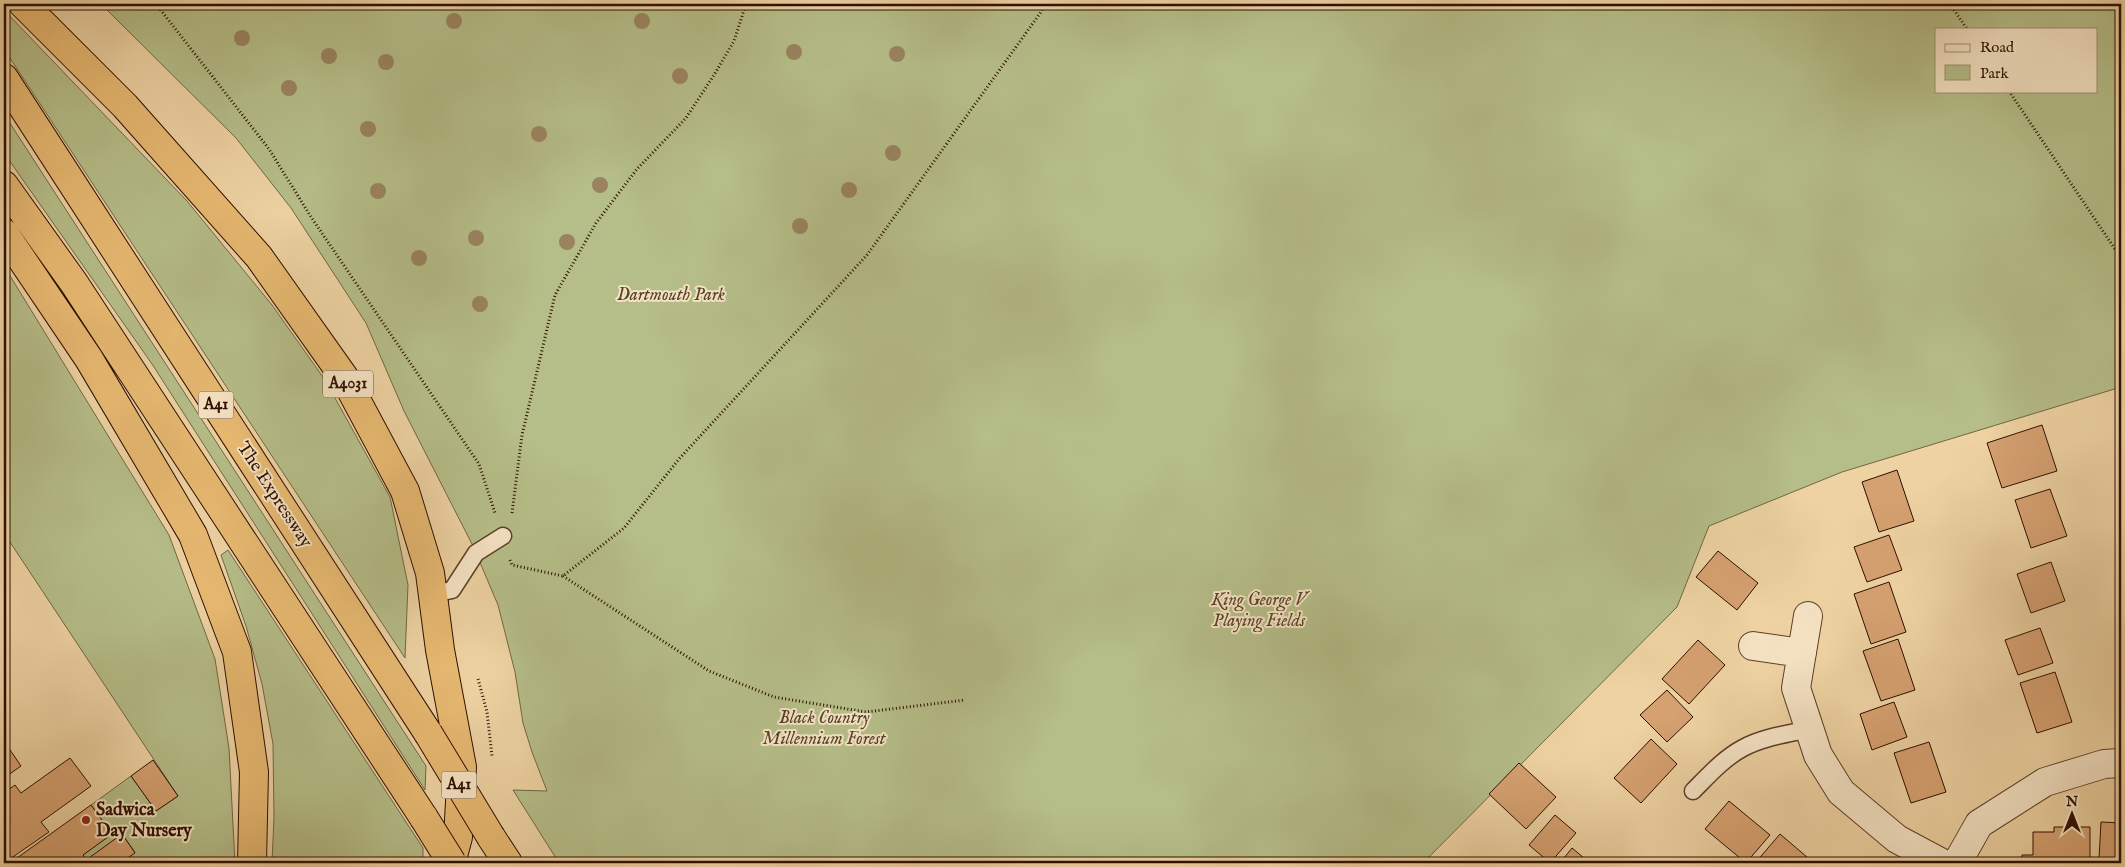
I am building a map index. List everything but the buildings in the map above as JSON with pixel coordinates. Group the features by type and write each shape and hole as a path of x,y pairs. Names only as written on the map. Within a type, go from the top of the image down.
{"highway":[{"name":"A4031","path":"23,4 124,106 259,257 344,377 405,491 430,573 440,650 462,767 458,837 452,863"},
{"name":"The Expressway","path":"4,78 428,733 508,863"},
{"name":"A41","path":"4,185 74,283 452,863"},
{"path":"4,233 89,359 193,535 237,652 254,772 252,863"}],"street":[{"path":"1808,616 1796,688 1818,755 1842,792 1897,839 1942,863"},
{"path":"1753,646 1802,653"},
{"path":"1957,863 1979,824 2045,782 2104,764 2121,762"}],"lane":[{"path":"433,594 452,590 476,553 502,536"},
{"path":"1693,790 1719,765 1742,748 1768,738 1810,728"}],"path":[{"path":"156,4 268,150 317,226 479,464 512,565 563,576 709,671 774,697 866,712 966,700"},
{"path":"502,536 513,510 522,435 555,295 596,224 637,169 686,118 714,76 734,41 746,4"},
{"path":"563,576 624,528 679,459 867,255 1044,4"},
{"path":"1950,4 1966,28"},
{"path":"2010,92 2121,258"},
{"path":"477,675 487,712 493,750 492,759"}],"green space":[{"path":"101,4 2121,4 2121,387 1842,472 1709,526 1677,607 1423,863 559,863 513,790 547,791 523,723 515,672 498,605 473,546 404,411 366,323 291,208 236,138"},
{"path":"4,10 187,201 272,305 325,380 390,497 408,585 405,658 4,49"},
{"path":"4,114 426,766 425,790 152,364 4,153"},
{"path":"4,266 169,535 215,659 229,748 235,863 130,863 126,859 135,852 122,834 87,860 83,855 112,834 91,805 131,776 156,811 178,796 4,533"},
{"path":"228,550 423,848 423,863 272,863 274,817 273,744 262,684 246,626 221,555"}],"place":[{"name":"Sadwica Day Nursery","path":"86,820"}],"park label":[{"name":"Dartmouth Park","path":"671,295"},
{"name":"King George V Playing Fields","path":"1259,610"},
{"name":"Black Country Millennium Forest","path":"824,728"}]}
